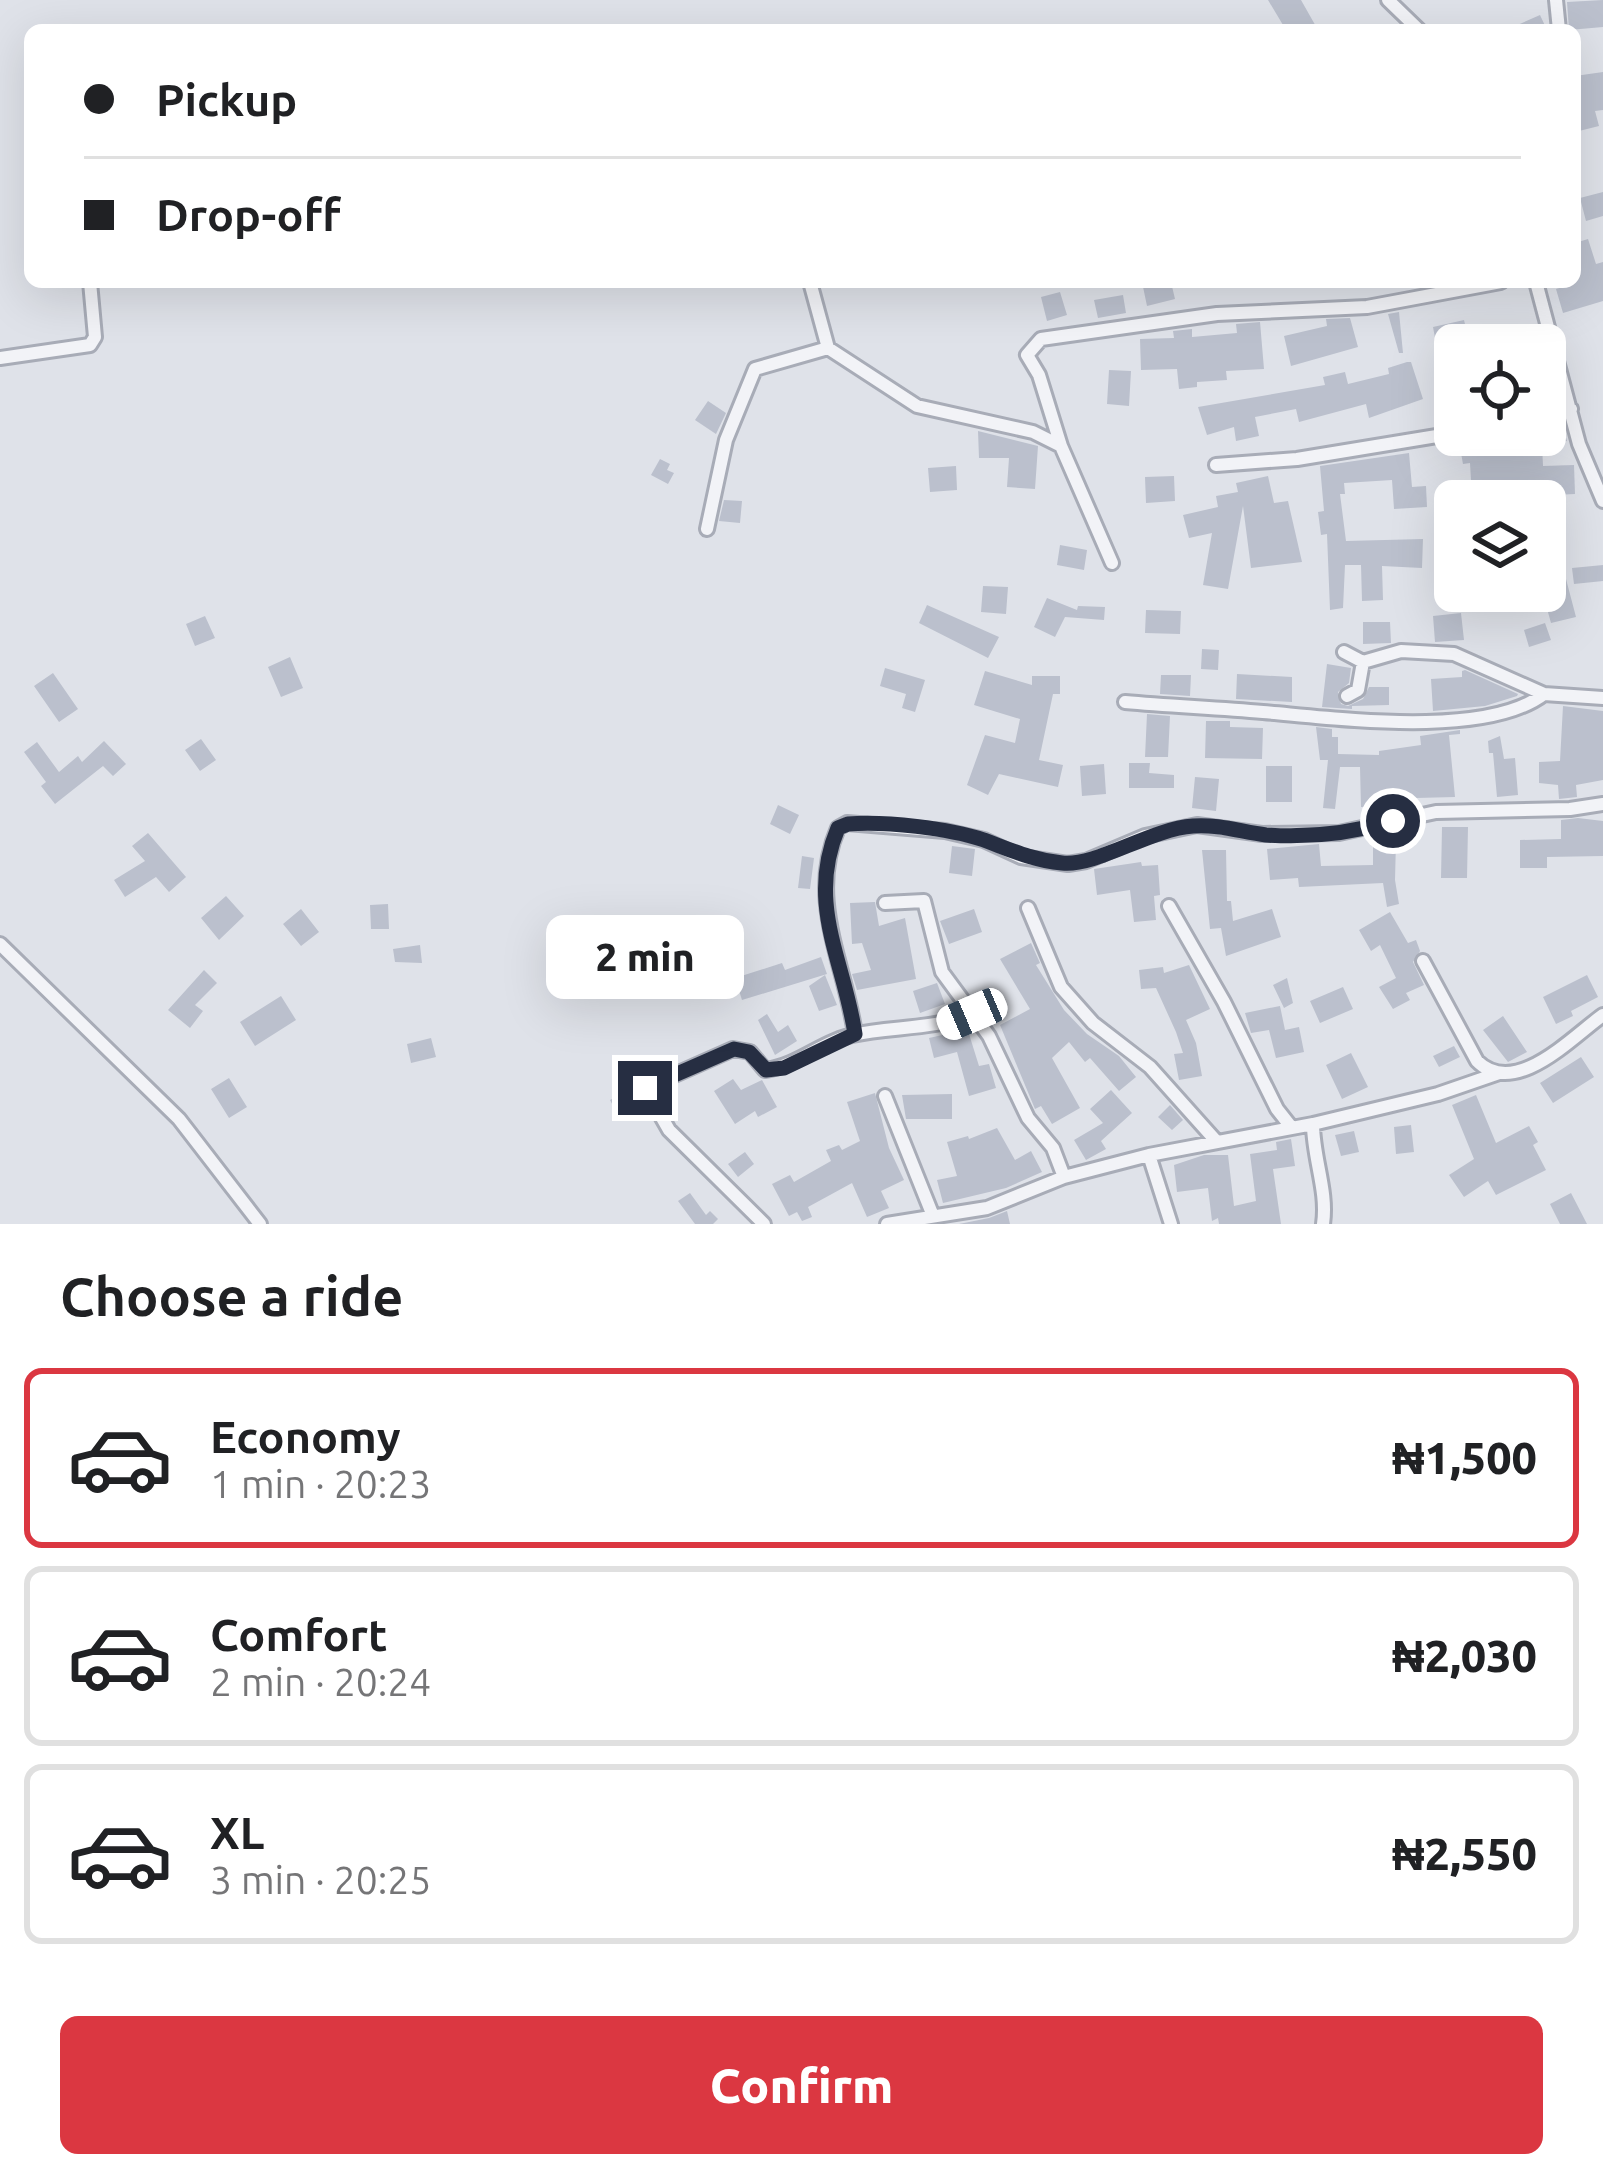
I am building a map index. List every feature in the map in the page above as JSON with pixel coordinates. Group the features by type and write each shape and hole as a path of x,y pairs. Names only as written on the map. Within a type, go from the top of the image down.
{"street":[{"path":"1388,0 1414,24"},
{"path":"0,358 90,345 95,337 91,288"},
{"path":"811,288 828,348 917,406 1034,432 1061,446"},
{"path":"1112,563 1061,446 1039,375 1027,356 1041,339 1217,314 1367,307 1469,288"},
{"path":"1538,288 1579,444 1603,501"},
{"path":"706,529 726,440 755,369 828,348"},
{"path":"1566,410 1570,409"},
{"path":"1216,465 1297,458 1434,436"},
{"path":"1344,652 1363,662 1402,651 1454,654 1544,694 1603,698"},
{"path":"1347,696 1358,690 1363,662"},
{"path":"1125,702 1409,723 1506,711 1544,694"},
{"path":"855,1034 825,908 825,866 838,828 848,824 945,831 984,840 1021,857 1068,864 1145,836 1197,825 1262,834 1322,834 1360,831 1436,812 1603,804"},
{"path":"884,903 924,902 942,972 989,1036 1028,1118 1053,1148 1064,1177"},
{"path":"1169,906 1292,1128"},
{"path":"1028,908 1061,987 1093,1022 1150,1067 1216,1142"},
{"path":"0,944 178,1120 260,1224"},
{"path":"1423,961 1477,1061 1499,1073"},
{"path":"764,1224 669,1130 645,1088 734,1049 749,1052 766,1070 784,1068 855,1034 945,1025 972,1014"},
{"path":"887,1224 933,1216 953,1219 1064,1177 1149,1155 1438,1094 1527,1068 1603,1015"},
{"path":"885,1096 933,1216"},
{"path":"1313,1124 1313,1151 1326,1205 1323,1224"},
{"path":"1149,1155 1172,1224"}],"building":[{"path":"1268,0 1301,0 1315,24 1282,24"},
{"path":"1603,0 1603,27 1581,29 1581,24 1569,24 1567,2"},
{"path":"1540,15 1544,24 1520,24"},
{"path":"1603,72 1603,110 1595,111 1599,126 1581,130 1581,75"},
{"path":"1603,192 1603,216 1586,221 1581,198"},
{"path":"1588,239 1596,264 1603,262 1603,301 1563,313 1556,289 1581,288 1581,241"},
{"path":"1143,288 1172,288 1175,299 1147,306"},
{"path":"1060,292 1067,315 1047,321 1041,297"},
{"path":"1123,295 1126,313 1098,318 1094,300"},
{"path":"1399,312 1403,353 1399,353 1388,314"},
{"path":"1350,318 1358,347 1291,366 1284,336 1327,326 1326,319"},
{"path":"1260,322 1264,369 1226,371 1227,380 1179,389 1177,369 1141,370 1140,339 1174,338 1173,331 1192,329 1192,337 1237,333 1236,324"},
{"path":"1411,362 1423,399 1369,418 1366,404 1299,422 1296,409 1255,417 1259,436 1236,441 1234,427 1207,435 1198,407 1325,385 1323,377 1345,372 1348,384 1389,374 1388,368"},
{"path":"1109,370 1131,371 1129,406 1107,404"},
{"path":"708,401 726,413 716,434 695,420"},
{"path":"978,431 1038,446 1035,489 1007,487 1009,458 979,458"},
{"path":"1409,453 1412,487 1426,486 1427,507 1394,509 1392,480 1344,483 1345,494 1340,494 1346,541 1423,539 1422,568 1382,566 1383,600 1362,601 1361,565 1345,565 1343,608 1330,610 1327,534 1321,535 1318,512 1324,511 1320,466"},
{"path":"1462,456 1543,456 1543,466 1574,465 1575,494 1566,494 1566,480 1471,480 1470,463 1463,464"},
{"path":"660,459 674,473 668,484 651,475"},
{"path":"956,466 957,490 930,492 928,468"},
{"path":"1174,476 1175,501 1146,503 1145,477"},
{"path":"1268,476 1274,503 1288,501 1302,562 1251,568 1243,506 1228,589 1203,585 1212,533 1189,538 1183,515 1218,507 1216,496 1238,492 1236,483"},
{"path":"724,500 742,501 740,523 719,521"},
{"path":"1060,545 1087,550 1084,570 1057,565"},
{"path":"1603,565 1603,581 1574,584 1572,568"},
{"path":"1566,579 1576,617 1551,623 1548,612 1566,612"},
{"path":"983,586 1008,587 1006,614 981,612"},
{"path":"1047,598 1077,610 1078,606 1105,607 1104,620 1065,617 1055,637 1034,627"},
{"path":"927,605 999,637 988,658 919,623"},
{"path":"1146,610 1181,611 1180,634 1145,633"},
{"path":"1461,613 1464,640 1435,642 1433,616"},
{"path":"205,616 215,638 195,646 186,624"},
{"path":"1363,622 1390,622 1391,643 1363,644"},
{"path":"1545,623 1551,640 1529,647 1524,630"},
{"path":"1202,649 1219,650 1218,670 1201,669"},
{"path":"290,657 303,688 281,697 268,667"},
{"path":"1327,664 1351,668 1349,683 1338,692 1341,704 1363,699 1369,687 1389,687 1389,705 1322,707"},
{"path":"885,668 925,680 915,712 902,708 906,694 880,686"},
{"path":"1465,670 1518,694 1485,706 1433,711 1431,679 1462,677"},
{"path":"985,671 1032,685 1032,676 1060,676 1060,694 1053,694 1039,760 1063,765 1058,787 999,774 988,795 967,785 985,735 1015,743 1020,719 974,705"},
{"path":"53,673 78,709 59,722 34,686"},
{"path":"1237,674 1292,677 1292,702 1236,699"},
{"path":"1161,675 1191,675 1190,696 1160,694"},
{"path":"1563,706 1603,711 1603,780 1576,785 1577,797 1559,799 1558,785 1539,783 1539,762 1560,761"},
{"path":"1147,714 1170,716 1168,757 1145,757"},
{"path":"1206,721 1263,728 1262,759 1205,758"},
{"path":"1316,727 1332,729 1332,737 1338,737 1338,754 1379,755 1379,751 1421,745 1420,736 1460,730 1460,734 1449,735 1455,797 1377,799 1377,807 1361,807 1360,767 1340,767 1335,809 1323,808 1328,760 1320,760"},
{"path":"1500,736 1504,759 1515,758 1518,795 1497,797 1488,741"},
{"path":"201,739 216,760 200,771 185,750"},
{"path":"104,741 126,764 113,776 103,766 55,804 24,752 37,742 59,772 78,756 82,762"},
{"path":"1129,763 1150,763 1149,773 1174,775 1174,788 1129,788"},
{"path":"1104,764 1106,794 1082,796 1080,766"},
{"path":"1266,766 1292,766 1292,802 1266,802"},
{"path":"1195,777 1219,779 1216,811 1192,808"},
{"path":"778,805 799,815 790,834 770,824"},
{"path":"1561,820 1603,821 1603,856 1547,857 1547,868 1520,868 1520,840 1561,839"},
{"path":"1442,827 1468,827 1467,878 1441,878"},
{"path":"148,833 186,877 169,892 156,877 125,897 114,880 145,861 132,846"},
{"path":"1373,840 1396,841 1399,904 1387,907 1383,883 1299,887 1298,878 1270,880 1267,849 1319,844 1321,866 1373,865"},
{"path":"952,846 975,849 972,876 949,873"},
{"path":"1202,850 1226,850 1227,901 1231,901 1233,921 1272,909 1281,937 1226,956 1221,928 1210,929"},
{"path":"802,856 814,858 810,889 798,888"},
{"path":"1141,862 1142,866 1158,865 1160,895 1154,896 1156,920 1134,922 1130,890 1097,895 1094,869"},
{"path":"226,896 244,916 219,940 201,918"},
{"path":"875,902 879,926 905,918 916,979 857,990 852,974 871,970 862,943 852,944 850,903"},
{"path":"388,904 389,929 371,929 370,905"},
{"path":"301,909 319,932 301,946 283,924"},
{"path":"974,909 982,932 949,944 940,921"},
{"path":"1390,912 1408,943 1416,940 1420,951 1413,962 1424,985 1406,993 1410,1000 1393,1009 1379,987 1396,978 1380,945 1371,951 1359,930"},
{"path":"1031,943 1040,963 1036,965 1064,1010 1087,1034 1119,1056 1136,1077 1119,1091 1069,1042 1052,1058 1080,1108 1052,1124 1041,1106 1035,1109 1000,1025 1030,1009 1000,959"},
{"path":"420,945 422,963 395,962 393,949"},
{"path":"821,957 827,974 742,1000 735,978 782,963 785,970"},
{"path":"1189,965 1210,1009 1186,1020 1202,1076 1179,1080 1174,1054 1183,1053 1176,1032 1156,988 1141,989 1139,970 1163,967 1164,973"},
{"path":"204,970 217,983 195,1005 203,1011 190,1028 168,1010"},
{"path":"825,975 837,1005 819,1011 809,986"},
{"path":"1587,975 1598,997 1556,1024 1543,997"},
{"path":"1287,978 1293,1003 1284,1008 1273,985"},
{"path":"937,983 945,1004 920,1013 913,991"},
{"path":"1343,987 1353,1009 1320,1023 1310,1001"},
{"path":"281,996 296,1020 255,1046 240,1022"},
{"path":"1280,1006 1285,1030 1299,1027 1304,1052 1276,1058 1269,1030 1251,1033 1245,1013"},
{"path":"767,1014 778,1032 788,1025 797,1041 775,1055 758,1020"},
{"path":"1503,1016 1527,1052 1508,1062 1483,1030"},
{"path":"947,1034 949,1040 969,1034 979,1066 989,1064 996,1088 969,1096 957,1052 934,1058 929,1038"},
{"path":"431,1038 436,1057 411,1063 407,1044"},
{"path":"1454,1046 1460,1057 1439,1067 1433,1056"},
{"path":"1351,1053 1368,1087 1342,1099 1326,1065"},
{"path":"1581,1057 1594,1077 1553,1103 1540,1083"},
{"path":"229,1078 247,1107 229,1118 211,1089"},
{"path":"733,1079 741,1090 762,1080 777,1107 758,1117 755,1111 735,1124 714,1091"},
{"path":"629,1090 639,1109 620,1119 610,1100"},
{"path":"1111,1090 1132,1113 1101,1141 1106,1149 1086,1160 1074,1140 1103,1123 1090,1109"},
{"path":"875,1093 889,1148 904,1180 881,1191 889,1208 867,1217 852,1183 808,1207 812,1217 802,1221 797,1212 789,1216 772,1184 790,1175 794,1182 831,1161 826,1150 839,1145 842,1150 860,1141 847,1102"},
{"path":"952,1094 952,1119 906,1119 902,1095"},
{"path":"1476,1095 1496,1143 1529,1126 1546,1170 1496,1195 1488,1181 1464,1197 1449,1175 1474,1159 1452,1105"},
{"path":"1170,1105 1183,1120 1172,1130 1158,1117"},
{"path":"1411,1125 1414,1152 1396,1154 1394,1127"},
{"path":"997,1128 1015,1160 1031,1151 1042,1172 1006,1188 943,1203 937,1180 957,1176 947,1142"},
{"path":"1354,1131 1359,1152 1341,1156 1335,1135"},
{"path":"1291,1139 1295,1166 1273,1169 1281,1224 1219,1224 1218,1218 1212,1221 1208,1188 1177,1192 1174,1165 1204,1155 1228,1155 1234,1206 1256,1201 1250,1154 1277,1150 1276,1142"},
{"path":"745,1152 754,1164 738,1177 728,1164"},
{"path":"690,1193 706,1215 710,1211 718,1219 713,1224 695,1224 678,1201"},
{"path":"1571,1193 1587,1224 1560,1224 1550,1204"},
{"path":"1007,1211 1010,1224 959,1224 989,1218"}],"route":[{"path":"645,1088 734,1049 749,1052 766,1070 784,1068 855,1034 825,908 825,866 838,828 848,824 945,831 984,840 1021,857 1068,864 1145,836 1197,825 1287,836 1360,831 1393,821"}]}
